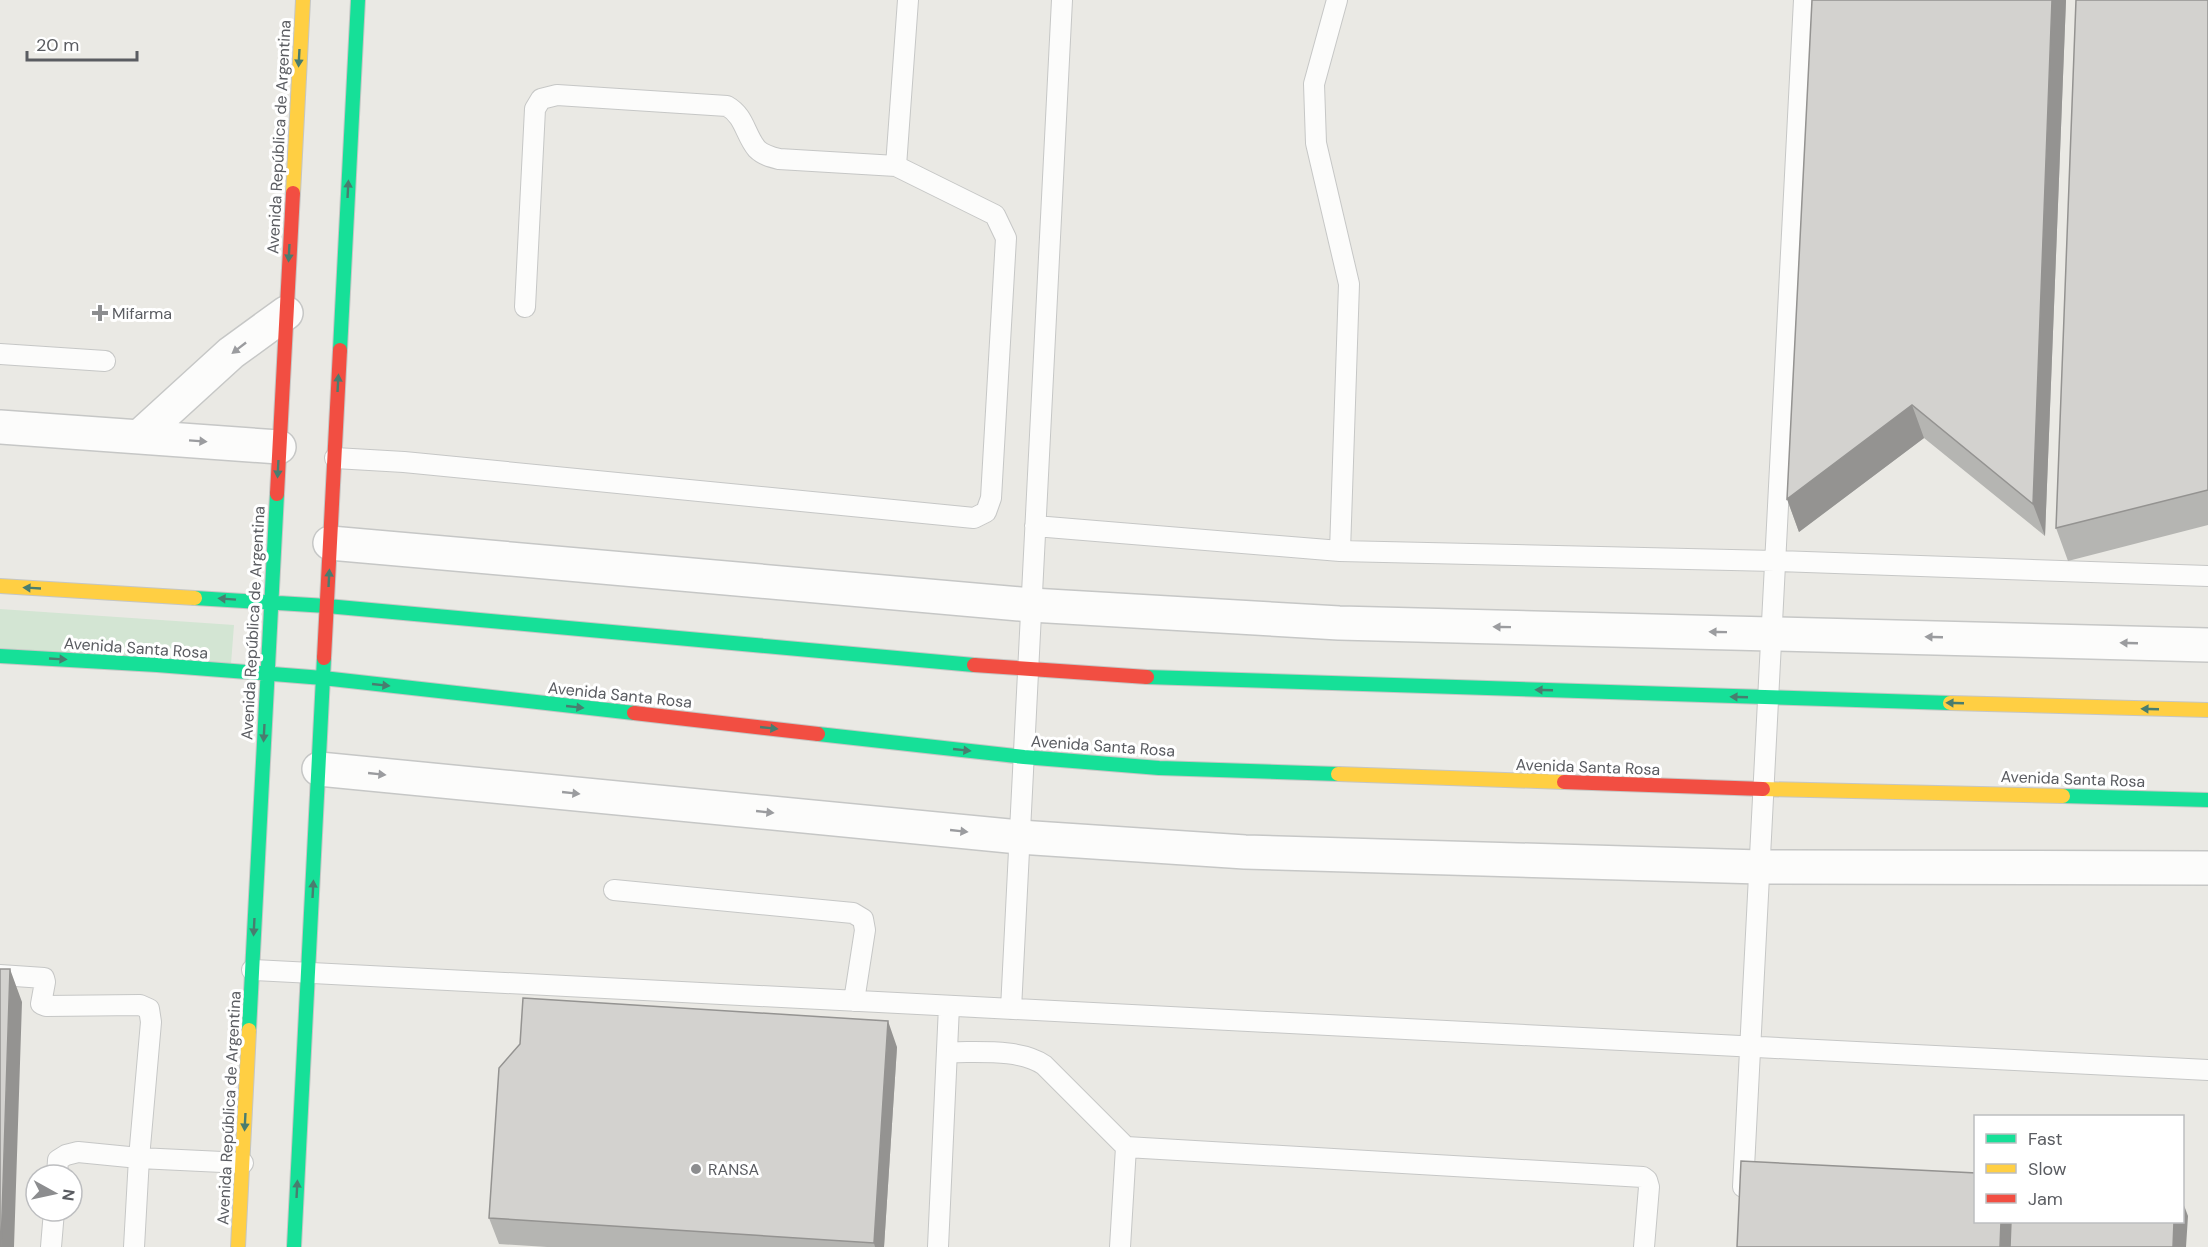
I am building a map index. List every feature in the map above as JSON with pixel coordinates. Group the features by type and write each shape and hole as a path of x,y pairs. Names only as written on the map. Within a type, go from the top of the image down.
{"main road":[{"name":"Avenida República de Argentina","path":"238,1247 303,0"},
{"path":"294,1247 358,0"},
{"path":"0,586 327,606 1028,670 1768,698 2208,710"},
{"name":"Avenida Santa Rosa","path":"0,656 323,678 1024,757 1159,768 1763,789 2208,800"}],"street":[{"path":"140,436 231,353 286,313"},
{"path":"0,427 279,447"},
{"path":"330,543 1031,605 1339,623 2208,645"},
{"path":"319,769 1020,837 1245,852 1760,867 2208,868"}],"lane":[{"path":"896,166 908,0"},
{"path":"1011,1009 1062,0"},
{"path":"1336,0 1314,84 1316,143 1349,284 1340,551"},
{"path":"1743,1200 1804,0"},
{"path":"334,458 404,462 974,518 986,512 991,498 1006,238 995,215 896,166 779,159 766,155 757,148 736,111 727,106 557,95 541,99 535,110 525,307"},
{"path":"0,354 105,361"},
{"path":"1035,526 1340,551 1775,561 2208,576"},
{"path":"614,890 853,913 863,919 866,930 854,1001"},
{"path":"252,970 2208,1070"},
{"path":"0,975 44,978 41,1004 46,1006 140,1005 149,1009 151,1022 134,1247"},
{"path":"938,1247 949,1006"},
{"path":"947,1052 1016,1054 1034,1058 1044,1065 1126,1147 1643,1178 1647,1180 1649,1186 1644,1247"},
{"path":"1120,1247 1126,1147"},
{"path":"58,1163 58,1160 66,1155 78,1152 139,1158 243,1163"},
{"path":"51,1247 53,1223"}],"green space":[{"path":"0,609 234,625 231,664 0,648"}],"building":[{"path":"1812,0 2052,0 2033,504 1912,405 1787,499"},
{"path":"2076,0 2208,0 2208,490 2056,528"},
{"path":"0,969 10,969 1,1247 0,1247"},
{"name":"RANSA","path":"523,998 888,1021 874,1243 489,1218 499,1068 520,1044"},
{"path":"1741,1161 1974,1173 1974,1223 2001,1223 2000,1247 1737,1247"},
{"path":"2011,1223 2174,1223 2173,1247 2010,1247"}],"traffic: fast":[{"path":"340,350 358,0"},
{"path":"249,1030 277,494"},
{"path":"195,598 327,606 974,665"},
{"path":"0,656 323,678 634,713"},
{"path":"294,1247 324,658"},
{"path":"1147,677 1950,703"},
{"path":"818,734 1024,757 1159,768 1338,774"},
{"path":"2063,796 2208,800"}],"traffic: slow":[{"path":"293,193 303,0"},
{"path":"0,586 195,598"},
{"path":"1950,703 2208,710"},
{"path":"1338,774 1564,782"},
{"path":"1763,789 2063,796"},
{"path":"238,1247 249,1030"}],"traffic: jam":[{"path":"277,494 293,193"},
{"path":"324,658 340,350"},
{"path":"974,665 1147,677"},
{"path":"634,713 818,734"},
{"path":"1564,782 1763,789"}],"place":[{"name":"Mifarma","path":"100,313"},
{"name":"RANSA","path":"696,1169"}]}
